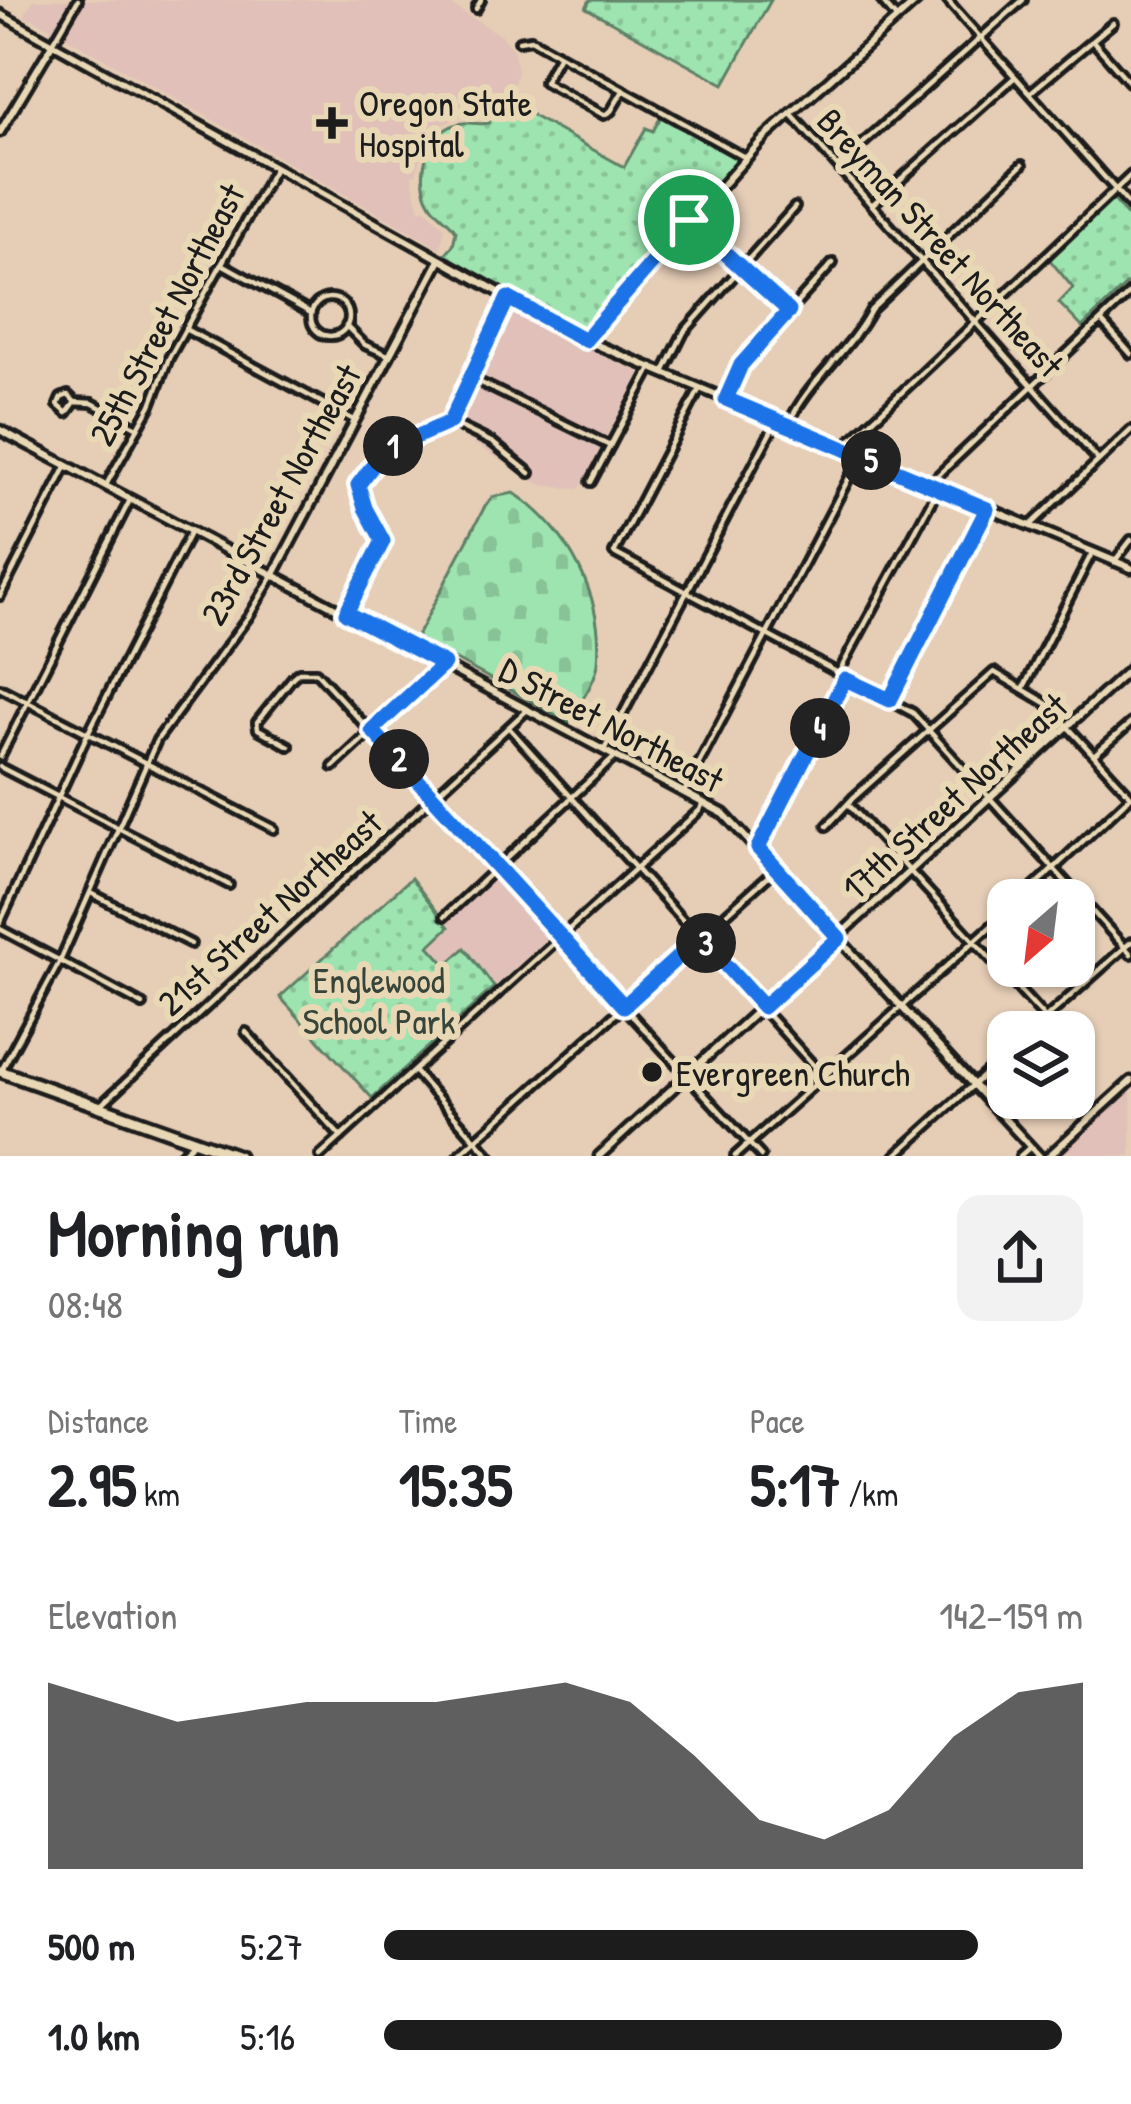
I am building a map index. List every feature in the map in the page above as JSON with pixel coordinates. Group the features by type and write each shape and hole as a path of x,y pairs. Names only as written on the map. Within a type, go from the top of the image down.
{"main road":[{"path":"0,1071 238,1156"}],"street":[{"path":"0,132 78,0"},
{"path":"476,10 482,0"},
{"path":"881,0 897,19"},
{"path":"585,340 746,158 918,0"},
{"path":"947,0 1131,207"},
{"path":"838,166 1023,0"},
{"path":"0,14 585,340 1131,568"},
{"path":"1030,93 1113,22"},
{"path":"518,41 531,39 746,158"},
{"path":"1093,40 1129,82"},
{"path":"559,55 544,82 604,115 611,112 623,91"},
{"path":"873,204 1015,76"},
{"path":"119,93 125,83"},
{"name":"Breyman Street Northeast","path":"790,114 924,259 1098,460"},
{"path":"788,425 802,397 862,329 871,310 1022,166"},
{"name":"25th Street Northeast","path":"105,486 275,168"},
{"path":"843,448 1131,175"},
{"path":"664,372 678,340 795,207"},
{"path":"689,220 789,311"},
{"name":"23rd Street Northeast","path":"0,1071 60,961 145,762 166,724 249,616 274,574 440,260"},
{"path":"726,399 741,365 833,263"},
{"path":"222,264 311,313"},
{"path":"838,674 934,487 935,475 1131,292"},
{"path":"346,613 383,541 358,485 384,451 450,422 508,298"},
{"path":"322,300 339,301 348,314 346,326 326,336 312,325 311,313 322,300"},
{"path":"1101,320 1131,354"},
{"path":"346,326 365,345 388,356"},
{"path":"185,329 354,420"},
{"path":"591,482 652,368"},
{"path":"471,378 610,446"},
{"path":"700,388 614,553 913,713 1128,944 1131,954"},
{"path":"75,403 92,403 138,428"},
{"path":"604,750 776,420"},
{"path":"450,422 493,443 530,473"},
{"path":"1030,527 1131,430"},
{"name":"D Street Northeast","path":"1,432 728,818 1039,1156"},
{"path":"685,792 861,455"},
{"path":"0,596 67,465"},
{"name":"25th Street Northeast","path":"0,757 130,499"},
{"path":"890,700 987,509"},
{"path":"143,1005 0,926 88,734 191,531"},
{"path":"1114,562 1131,540"},
{"path":"1023,688 1092,553"},
{"path":"333,767 444,664"},
{"name":"17th Street Northeast","path":"599,1156 1131,668"},
{"path":"289,746 256,726 286,683 308,671 323,677 761,1156"},
{"path":"827,826 992,671 1046,703 1131,796 1042,879"},
{"path":"758,848 845,679"},
{"path":"0,688 274,829"},
{"name":"21st Street Northeast","path":"100,1107 105,1097 528,709"},
{"path":"1096,754 1131,723"},
{"path":"510,729 824,1077"},
{"path":"446,916 616,756"},
{"path":"0,767 229,885"},
{"path":"320,1156 637,869 703,802"},
{"path":"849,803 1039,1011"},
{"path":"458,1156 776,868"},
{"path":"91,893 191,944"},
{"path":"736,1156 987,930"},
{"path":"1054,1011 1128,944"},
{"path":"246,1032 340,1137"},
{"path":"413,1070 490,1156"},
{"path":"895,1156 987,1071"},
{"path":"1049,1156 1131,1081"},
{"path":"179,1156 195,1141"},
{"path":"1020,1156 1030,1147"}],"shaded area":[{"name":"Oregon State Hospital","path":"33,0 442,0 501,35 514,52 517,72 512,90 503,99 459,111 459,116 439,127 423,148 416,174 411,175 420,210 426,209 445,228 440,248 24,17"},
{"path":"499,303 640,373 579,489 541,485 446,426 445,414"},
{"path":"495,876 549,937 494,987 465,949 446,965 428,946 448,927 445,922"},
{"path":"1131,1085 1131,1156 1052,1155 1095,1119"}],"green space":[{"path":"590,0 771,0 724,84 586,8"},
{"path":"520,109 624,167 646,128 653,131 663,113 746,158 585,340 440,260 453,245 456,231 425,191 427,154 451,126 489,123 490,117 508,111 512,115"},
{"path":"1113,199 1131,220 1131,280 1082,327 1059,303 1073,288 1049,259"},
{"path":"514,493 566,545 595,613 597,670 569,722 416,638 484,508 492,497"},
{"name":"Englewood School Park","path":"411,878 449,927 429,946 446,965 465,948 494,987 372,1098 280,997"}],"place":[{"name":"Oregon State Hospital","path":"332,123"},
{"name":"Evergreen Church","path":"652,1072"}],"route":[{"path":"689,220 789,311 741,365 726,399 987,509 890,700 845,679 758,848 839,938 763,1007 700,937 624,1006 372,730 444,664 346,613 383,541 358,485 384,451 450,422 508,298 585,340 689,220"}]}
